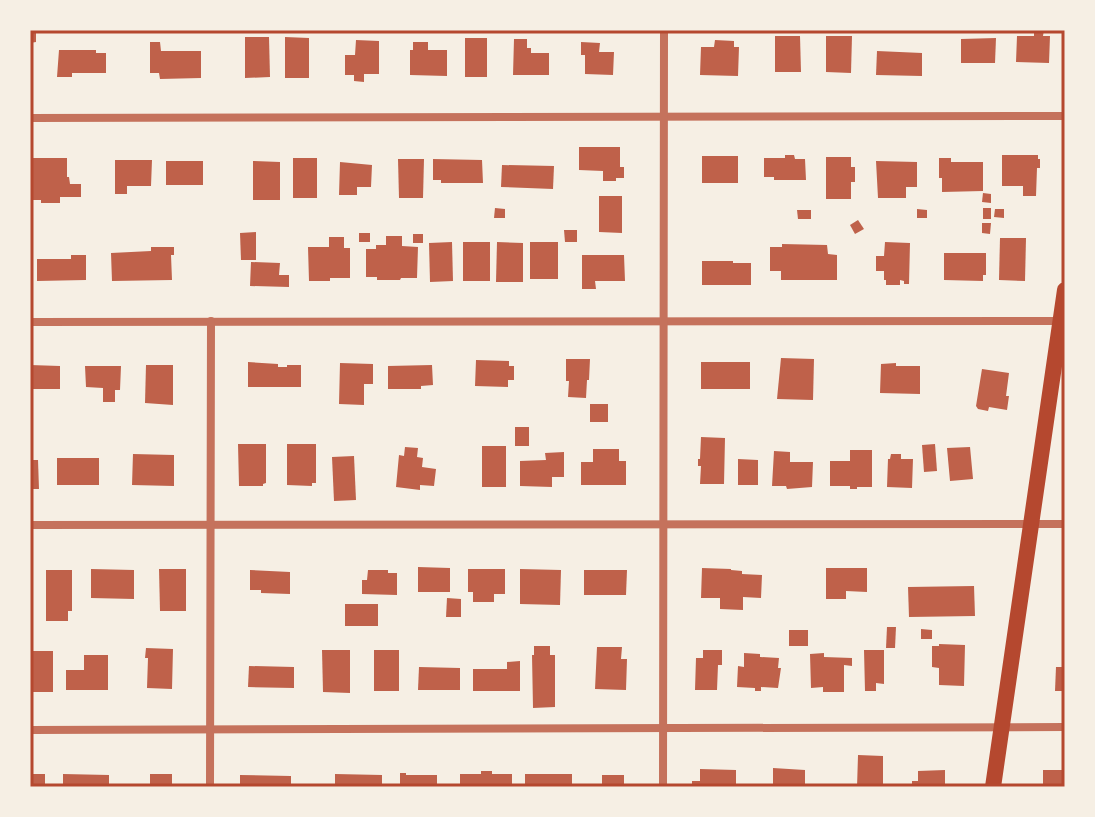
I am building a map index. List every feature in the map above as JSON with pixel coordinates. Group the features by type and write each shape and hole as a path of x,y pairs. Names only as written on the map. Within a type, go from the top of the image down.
{"main road":[{"path":"993,787 1065,290"}],"street":[{"path":"663,787 664,30"},
{"path":"30,118 1065,116"},
{"path":"210,787 211,321"},
{"path":"30,322 1060,321"},
{"path":"30,525 1065,524"},
{"path":"30,730 1065,727"}],"building":[{"path":"30,30 36,30 36,42 30,43"},
{"path":"1034,30 1044,30 1043,36 1050,36 1049,63 1016,62 1017,36 1034,36"},
{"path":"775,36 800,36 801,72 775,72"},
{"path":"826,36 852,36 851,73 826,72"},
{"path":"245,37 269,37 270,77 245,78"},
{"path":"285,37 309,38 309,78 285,78"},
{"path":"465,38 487,38 487,77 465,77"},
{"path":"996,38 995,63 961,63 961,39"},
{"path":"514,39 527,39 527,48 531,48 531,53 549,53 549,75 513,75"},
{"path":"356,40 379,41 379,74 364,74 364,82 354,81 354,75 345,75 345,55 355,55"},
{"path":"715,40 734,41 734,47 739,47 738,76 700,75 701,47 714,47"},
{"path":"150,42 160,42 161,51 201,51 201,78 160,79 159,73 150,73"},
{"path":"413,42 428,42 428,50 447,50 447,76 410,75"},
{"path":"581,42 600,43 599,52 614,52 613,75 585,74"},
{"path":"59,50 106,53 106,73 72,73 72,77 57,77"},
{"path":"877,51 922,53 922,76 876,75"},
{"path":"579,147 620,147 620,167 624,167 624,178 603,181 603,171 579,170"},
{"path":"785,155 805,159 806,180 764,177 764,158 785,158"},
{"path":"1002,155 1038,155 1040,168 1037,168 1036,196 1023,196 1023,186 1002,186"},
{"path":"702,156 738,156 738,183 702,183"},
{"path":"826,157 851,157 855,182 851,182 851,199 826,199"},
{"path":"32,158 67,158 67,177 70,184 81,184 81,197 60,197 60,203 30,200"},
{"path":"293,158 317,158 317,198 293,198"},
{"path":"939,158 951,158 951,162 983,162 983,191 942,192"},
{"path":"398,159 424,159 423,198 399,198"},
{"path":"433,159 482,160 483,183 441,183 441,180 433,180"},
{"path":"115,160 152,160 151,186 127,186 127,194 115,194"},
{"path":"166,161 203,161 203,185 166,185"},
{"path":"253,161 280,162 280,200 253,200"},
{"path":"876,161 917,162 917,187 906,187 906,198 878,198"},
{"path":"340,162 372,165 371,187 357,187 357,195 339,195"},
{"path":"502,165 554,166 553,189 501,187"},
{"path":"983,193 991,194 991,203 982,202"},
{"path":"599,196 622,196 622,233 599,232"},
{"path":"495,208 505,209 505,218 494,218"},
{"path":"983,208 991,208 991,219 983,219"},
{"path":"917,209 927,210 927,218 917,218"},
{"path":"995,209 1004,209 1004,218 994,217"},
{"path":"797,210 811,210 811,219 798,219"},
{"path":"858,220 864,229 855,234 850,225"},
{"path":"982,223 991,223 990,234 982,233"},
{"path":"564,230 577,230 577,242 565,242"},
{"path":"256,232 256,260 241,260 240,233"},
{"path":"359,233 370,233 370,242 359,242"},
{"path":"413,234 423,234 423,243 413,243"},
{"path":"386,236 402,236 402,246 418,247 417,278 377,280 377,277 366,277 366,249 386,245"},
{"path":"329,237 344,237 344,248 350,248 350,278 309,281 308,247 329,247"},
{"path":"1000,238 1026,238 1025,281 999,280"},
{"path":"452,242 453,281 430,282 429,243"},
{"path":"463,242 490,242 490,281 463,281"},
{"path":"497,242 523,243 523,282 496,282"},
{"path":"530,242 558,242 558,279 530,279"},
{"path":"885,242 910,243 909,284 900,280 900,285 886,285 884,271 876,271 876,256 884,256"},
{"path":"782,244 827,245 828,254 837,255 837,280 781,280 781,271 770,271 770,247 782,247"},
{"path":"151,247 174,247 174,255 171,255 172,280 112,281 111,253 151,251"},
{"path":"944,253 986,253 983,281 944,280"},
{"path":"71,255 86,255 86,280 37,281 37,259 71,259"},
{"path":"582,255 624,255 625,281 595,281 596,289 582,289"},
{"path":"702,261 751,263 751,285 702,285"},
{"path":"251,262 280,263 279,275 289,275 289,287 250,286"},
{"path":"781,358 814,359 813,400 777,399"},
{"path":"566,359 590,359 586,398 568,397"},
{"path":"476,360 509,361 509,366 514,366 514,380 508,380 508,387 475,386"},
{"path":"248,362 278,364 278,367 301,365 301,387 248,387"},
{"path":"701,362 750,362 750,389 701,389"},
{"path":"340,363 373,364 373,384 364,384 364,405 339,404"},
{"path":"896,363 896,366 920,366 920,394 880,393 881,364"},
{"path":"30,365 60,366 60,389 30,389"},
{"path":"146,365 173,365 173,405 145,403"},
{"path":"432,365 433,385 421,386 421,389 388,389 388,366"},
{"path":"85,366 121,366 120,390 115,390 115,402 103,402 103,388 86,387"},
{"path":"982,369 1009,373 1007,410 989,407 988,411 976,406"},
{"path":"590,404 608,404 608,422 590,422"},
{"path":"515,427 529,427 529,446 515,446"},
{"path":"701,437 725,438 724,484 700,484 701,466 698,466 698,459"},
{"path":"238,444 266,444 266,483 263,486 239,486"},
{"path":"287,444 316,444 316,483 312,486 287,485"},
{"path":"935,444 937,471 924,472 922,445"},
{"path":"482,446 506,446 506,487 482,487"},
{"path":"405,447 418,448 417,457 423,458 422,467 436,469 434,486 420,485 420,490 396,487 399,455 404,456"},
{"path":"970,447 973,479 950,481 947,448"},
{"path":"593,449 619,449 619,461 626,461 626,485 581,485 581,462 593,462"},
{"path":"850,450 872,450 872,487 850,489 850,486 830,486 830,461 850,461"},
{"path":"774,451 790,452 790,462 813,462 812,487 787,489 786,486 772,486"},
{"path":"564,452 564,477 552,477 552,487 520,486 520,461 546,460 545,453"},
{"path":"133,454 174,455 174,486 132,485"},
{"path":"891,454 901,454 901,459 913,459 912,488 887,487"},
{"path":"354,456 356,500 334,501 332,457"},
{"path":"57,458 99,458 99,485 57,485"},
{"path":"738,459 758,460 758,485 738,485"},
{"path":"30,460 38,460 39,489 30,489"},
{"path":"418,567 450,568 450,592 418,592"},
{"path":"702,568 762,575 761,598 743,597 743,610 720,609 720,598 701,598"},
{"path":"826,568 867,568 867,592 846,591 846,599 826,599"},
{"path":"91,569 134,570 134,599 91,598"},
{"path":"159,569 186,569 186,611 160,611"},
{"path":"468,569 505,569 505,594 494,594 494,602 473,602 473,592 468,592"},
{"path":"520,569 561,570 560,605 520,604"},
{"path":"46,570 72,570 72,611 68,611 68,621 46,621"},
{"path":"250,570 290,572 290,594 250,590"},
{"path":"368,570 397,573 397,595 362,594 362,580 367,580"},
{"path":"584,570 627,570 626,595 584,595"},
{"path":"974,586 975,616 909,617 908,587"},
{"path":"447,598 461,599 461,617 446,617"},
{"path":"345,604 378,604 378,626 345,626"},
{"path":"887,627 896,627 895,648 886,648"},
{"path":"921,629 932,630 932,639 921,639"},
{"path":"789,630 808,630 808,646 789,646"},
{"path":"965,645 964,686 939,685 939,668 932,667 932,646"},
{"path":"534,646 550,646 550,655 555,655 555,707 533,708"},
{"path":"597,647 622,647 621,659 627,659 626,690 595,689"},
{"path":"146,648 173,649 172,689 147,688"},
{"path":"322,650 350,650 350,693 323,692"},
{"path":"374,650 399,650 399,691 374,691"},
{"path":"703,650 722,650 717,690 695,690 696,658 703,658"},
{"path":"864,650 884,650 884,684 876,683 876,691 865,691"},
{"path":"30,651 53,651 53,692 30,692"},
{"path":"744,653 779,658 778,688 761,687 761,691 755,691 755,688 737,687 738,666 744,667"},
{"path":"824,653 824,657 852,658 852,666 844,665 844,692 823,692 823,687 811,688 810,654"},
{"path":"84,655 108,655 108,690 66,690 66,670 84,670"},
{"path":"520,661 520,691 473,691 473,669 507,669 507,662"},
{"path":"249,666 294,667 294,688 248,687"},
{"path":"419,667 460,668 460,690 418,690"},
{"path":"1056,667 1065,667 1065,691 1055,691"},
{"path":"858,755 883,756 883,787 857,787"},
{"path":"773,768 805,770 805,787 773,787"},
{"path":"700,769 736,770 736,787 692,787 692,781 700,781"},
{"path":"945,770 945,787 912,787 912,781 918,781 918,771"},
{"path":"1043,770 1065,770 1065,787 1043,787"},
{"path":"481,771 512,774 512,787 460,787 460,774 481,774"},
{"path":"400,773 437,775 437,787 400,787"},
{"path":"30,774 45,774 45,787 30,787"},
{"path":"63,774 109,775 109,787 63,787"},
{"path":"150,774 172,774 172,787 150,787"},
{"path":"335,774 382,775 382,787 335,787"},
{"path":"525,774 572,774 572,787 525,787"},
{"path":"240,775 291,776 291,787 240,787"},
{"path":"602,775 624,775 624,787 602,787"}]}
